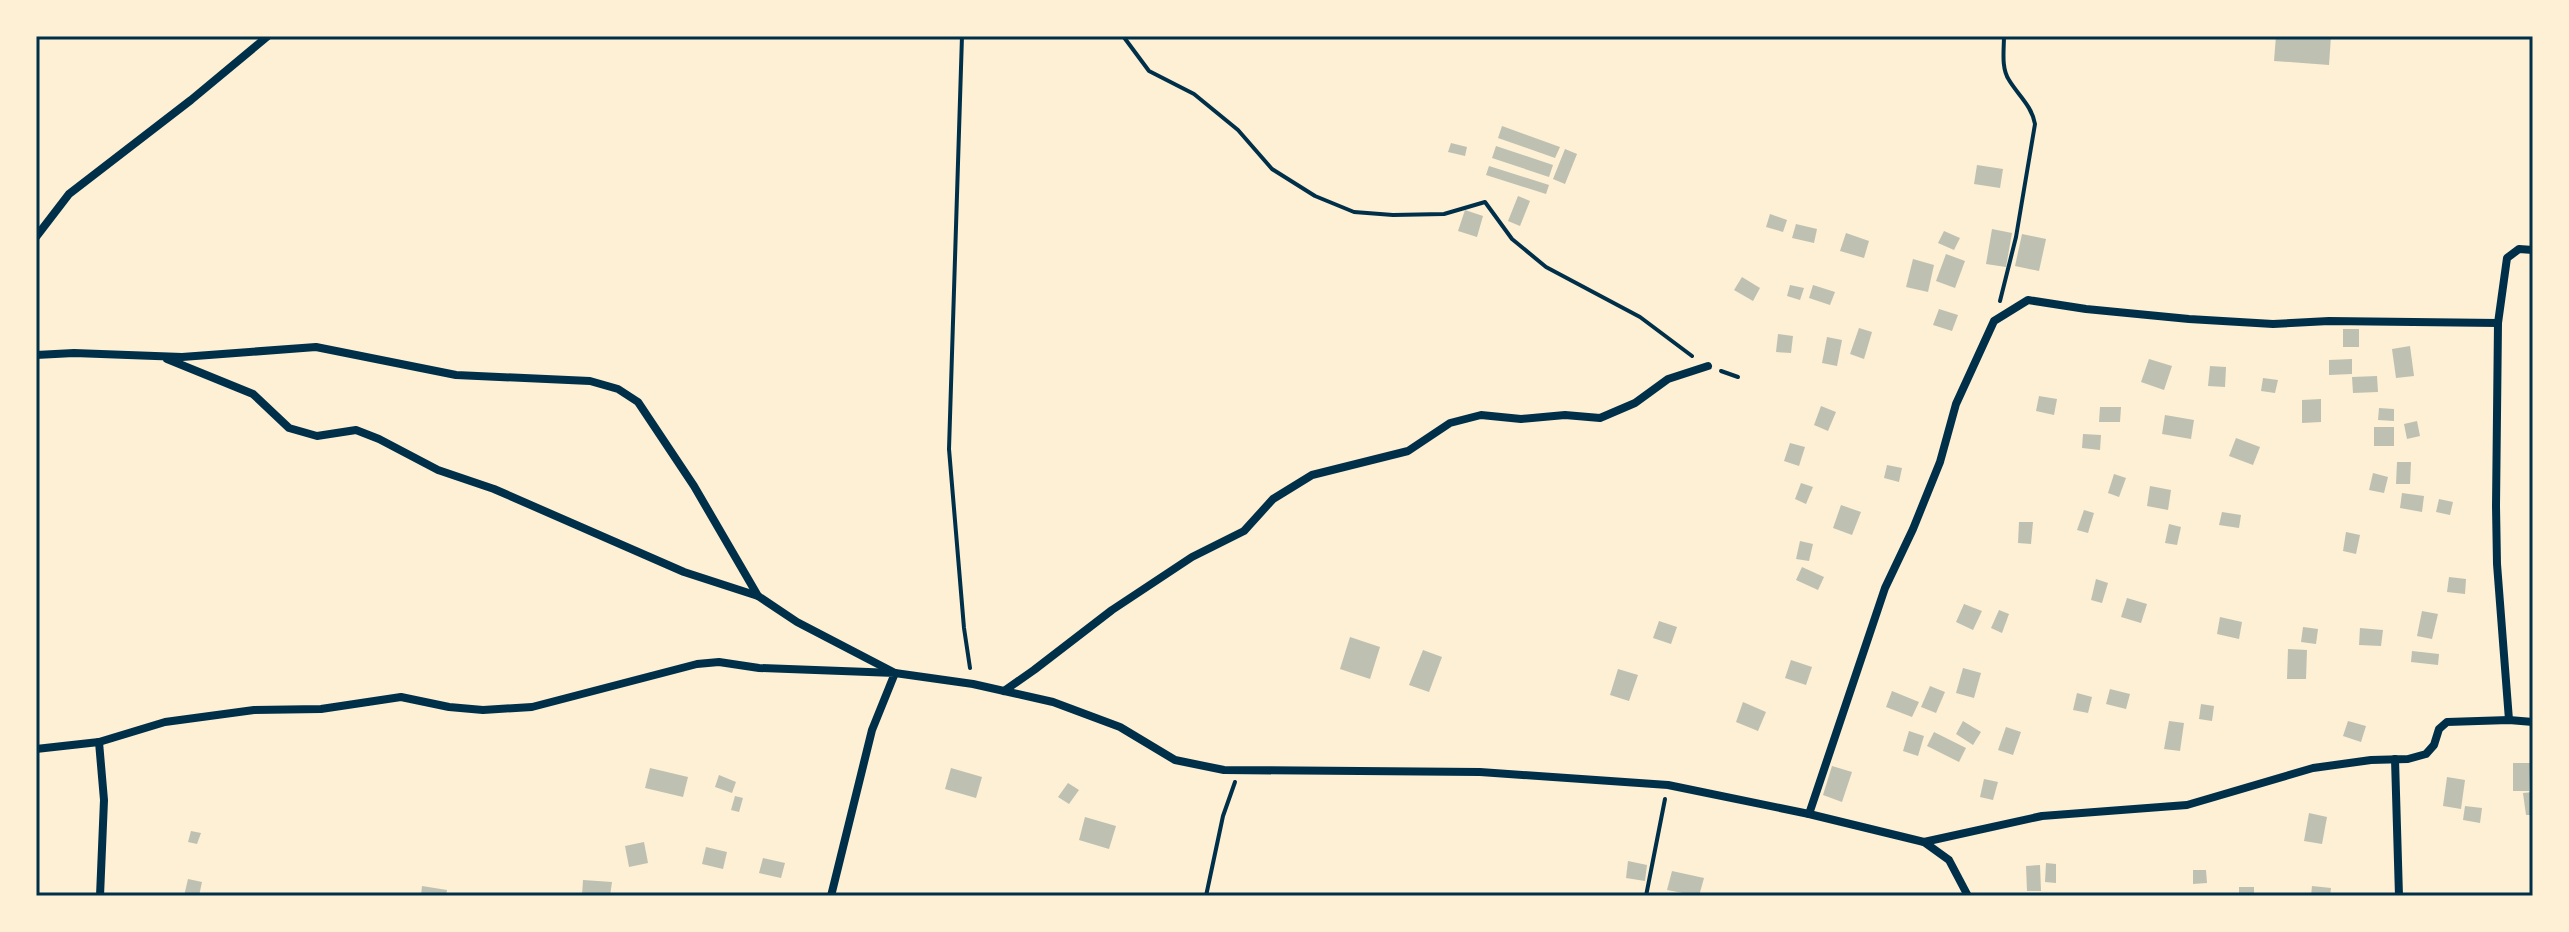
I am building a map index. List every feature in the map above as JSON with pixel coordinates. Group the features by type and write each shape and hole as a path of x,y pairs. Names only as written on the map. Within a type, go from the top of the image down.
{"street":[{"path":"36,237 69,194 268,36"},
{"path":"2509,720 2497,564 2498,323 2507,258 2519,249 2533,250"},
{"path":"1809,814 1885,588 1940,462 1956,404 1994,321 2028,300 2189,319 2273,324 2329,321 2498,323"},
{"path":"36,355 74,353 182,357 316,347 456,375 590,381 618,389 638,402 686,474 758,596"},
{"path":"159,356 253,394 289,428 317,436 356,430 368,434 438,470 494,489 684,572 758,596 797,622 895,673"},
{"path":"1004,691 1112,610 1192,557 1244,531 1273,499 1312,475 1408,451 1450,423 1481,415 1521,419 1565,415 1600,418 1635,403 1668,379 1708,366"},
{"path":"36,749 99,742 165,722 254,710 321,709 401,697 483,710 532,707 697,664 719,662 799,670 895,673 973,684 1053,702 1120,727 1175,760 1224,770 1480,772 1668,785 1809,814 1924,842 1949,860 1968,896"},
{"path":"831,896 872,730 895,673"},
{"path":"1924,842 2042,816 2187,805 2313,768 2371,760 2408,759 2426,754 2434,745 2439,729 2447,722 2533,722"},
{"path":"99,742 104,800 100,896"},
{"path":"2395,759 2399,896"}],"path":[{"path":"962,36 949,449 964,628 973,684"},
{"path":"1123,36 1149,71 1194,94 1238,130 1272,169 1315,196 1354,212 1393,215 1444,214 1485,202 1512,239 1546,267 1640,317 1679,349 1708,366 1738,377"},
{"path":"1994,321 2016,237 2035,124 2033,115 2008,80 2004,69 2004,36"},
{"path":"1206,896 1223,816 1239,771"},
{"path":"1646,896 1668,785"}],"building":[{"path":"2276,36 2331,36 2329,65 2274,61"},
{"path":"1502,126 1560,147 1555,158 1498,138"},
{"path":"1451,143 1467,147 1465,156 1448,152"},
{"path":"1496,146 1553,165 1549,177 1492,158"},
{"path":"1565,149 1577,154 1565,184 1553,179"},
{"path":"1977,165 2003,169 2000,188 1974,184"},
{"path":"1489,166 1549,185 1546,194 1486,175"},
{"path":"1518,196 1530,201 1520,226 1508,221"},
{"path":"1465,210 1483,216 1477,237 1458,231"},
{"path":"1770,214 1787,220 1783,232 1766,227"},
{"path":"1796,224 1817,229 1814,243 1792,238"},
{"path":"1992,229 2012,233 2006,267 1986,264"},
{"path":"1944,231 1960,238 1954,250 1938,243"},
{"path":"1846,233 1869,241 1864,258 1840,251"},
{"path":"2022,234 2046,239 2039,271 2015,266"},
{"path":"1946,254 1965,261 1955,288 1936,281"},
{"path":"1913,259 1934,265 1928,292 1906,287"},
{"path":"1742,277 1760,288 1753,301 1734,290"},
{"path":"1790,285 1804,288 1800,300 1787,296"},
{"path":"1813,285 1835,292 1830,305 1809,298"},
{"path":"1939,309 1958,315 1952,331 1933,325"},
{"path":"1859,328 1872,332 1864,359 1850,354"},
{"path":"2343,329 2359,329 2359,347 2343,347"},
{"path":"1778,334 1793,336 1791,353 1776,352"},
{"path":"1827,337 1842,340 1837,366 1822,363"},
{"path":"2410,346 2414,376 2396,378 2392,349"},
{"path":"2149,359 2172,366 2164,390 2141,382"},
{"path":"2352,359 2352,374 2329,375 2329,360"},
{"path":"2210,366 2226,367 2225,387 2208,386"},
{"path":"2377,376 2378,392 2353,393 2352,377"},
{"path":"2263,378 2278,380 2275,393 2261,391"},
{"path":"2039,396 2057,399 2054,415 2036,411"},
{"path":"2321,399 2321,422 2302,423 2302,400"},
{"path":"1821,406 1836,412 1828,431 1814,425"},
{"path":"2100,407 2121,407 2120,422 2099,422"},
{"path":"2379,408 2394,409 2394,421 2378,420"},
{"path":"2165,415 2194,420 2191,439 2162,434"},
{"path":"2417,421 2420,436 2407,439 2404,424"},
{"path":"2374,427 2394,427 2394,446 2374,446"},
{"path":"2083,434 2101,435 2100,450 2082,448"},
{"path":"2236,438 2260,447 2253,465 2229,456"},
{"path":"1790,443 1805,447 1799,466 1784,461"},
{"path":"2397,462 2411,462 2410,484 2396,484"},
{"path":"1887,465 1902,468 1899,482 1884,478"},
{"path":"2373,473 2388,477 2384,493 2369,490"},
{"path":"2114,474 2126,478 2119,497 2108,493"},
{"path":"1801,483 1813,487 1806,504 1795,499"},
{"path":"2150,486 2171,490 2168,510 2147,506"},
{"path":"2402,493 2424,496 2422,512 2400,508"},
{"path":"2439,499 2453,502 2450,515 2436,512"},
{"path":"1841,505 1861,512 1852,535 1833,528"},
{"path":"2084,510 2094,513 2088,533 2077,530"},
{"path":"2222,512 2241,515 2239,528 2219,525"},
{"path":"2019,522 2033,522 2031,544 2018,543"},
{"path":"2169,524 2181,527 2177,545 2165,543"},
{"path":"2346,532 2360,535 2356,554 2343,551"},
{"path":"1800,541 1813,544 1809,561 1796,559"},
{"path":"1802,567 1824,577 1818,590 1796,580"},
{"path":"2449,577 2466,579 2465,594 2447,592"},
{"path":"2096,579 2108,583 2102,603 2091,600"},
{"path":"2127,598 2147,604 2141,623 2121,617"},
{"path":"1964,604 1982,611 1973,630 1956,622"},
{"path":"1999,610 2009,614 2002,633 1991,628"},
{"path":"2422,611 2438,614 2432,639 2417,636"},
{"path":"2220,617 2242,622 2239,639 2217,634"},
{"path":"1659,621 1677,627 1671,644 1653,638"},
{"path":"2303,627 2318,629 2316,644 2301,642"},
{"path":"2360,628 2383,630 2381,646 2359,645"},
{"path":"1350,637 1380,647 1370,679 1340,669"},
{"path":"2288,649 2307,650 2306,679 2287,679"},
{"path":"1423,650 1442,657 1429,692 1409,685"},
{"path":"2412,651 2439,654 2438,665 2411,662"},
{"path":"1791,660 1812,667 1806,685 1785,678"},
{"path":"1963,668 1981,673 1974,698 1956,693"},
{"path":"1618,669 1638,675 1629,701 1610,695"},
{"path":"1930,686 1945,692 1936,713 1921,707"},
{"path":"2110,689 2130,694 2126,709 2106,704"},
{"path":"1892,691 1919,702 1912,717 1886,707"},
{"path":"2077,693 2092,697 2088,713 2073,710"},
{"path":"1743,702 1766,712 1758,731 1736,722"},
{"path":"2201,704 2214,706 2212,721 2199,719"},
{"path":"1963,721 1981,732 1973,745 1956,734"},
{"path":"2169,721 2184,723 2180,751 2164,749"},
{"path":"2348,721 2366,726 2361,742 2343,736"},
{"path":"2006,727 2021,732 2013,755 1998,750"},
{"path":"1909,731 1924,736 1918,756 1903,751"},
{"path":"1934,732 1966,748 1959,762 1927,746"},
{"path":"2513,763 2530,763 2529,791 2513,791"},
{"path":"1832,766 1852,772 1842,802 1823,795"},
{"path":"650,768 688,777 683,797 645,788"},
{"path":"951,768 982,777 976,798 945,789"},
{"path":"719,775 736,782 732,793 715,787"},
{"path":"2447,777 2465,780 2461,809 2443,806"},
{"path":"1984,779 1998,782 1993,800 1980,797"},
{"path":"1068,783 1079,790 1069,804 1058,797"},
{"path":"2533,792 2533,815 2526,815 2523,793"},
{"path":"735,796 743,798 739,812 731,810"},
{"path":"2465,806 2482,808 2480,823 2463,820"},
{"path":"2309,813 2327,817 2322,844 2304,841"},
{"path":"1085,817 1116,826 1109,849 1079,840"},
{"path":"191,831 201,833 197,844 188,842"},
{"path":"644,842 648,863 629,867 625,846"},
{"path":"706,847 727,852 723,869 702,864"},
{"path":"763,858 785,863 781,878 759,873"},
{"path":"1628,861 1647,865 1645,881 1626,878"},
{"path":"2046,863 2056,864 2056,883 2045,882"},
{"path":"2040,865 2041,891 2027,891 2026,866"},
{"path":"2193,870 2206,870 2207,883 2193,884"},
{"path":"1672,871 1704,878 1699,896 1667,890"},
{"path":"188,879 202,882 199,896 184,896"},
{"path":"583,880 612,882 610,896 582,896"},
{"path":"422,886 447,890 446,896 421,896"},
{"path":"2312,886 2331,888 2330,896 2311,896"},
{"path":"2239,887 2254,887 2254,896 2239,896"}]}
